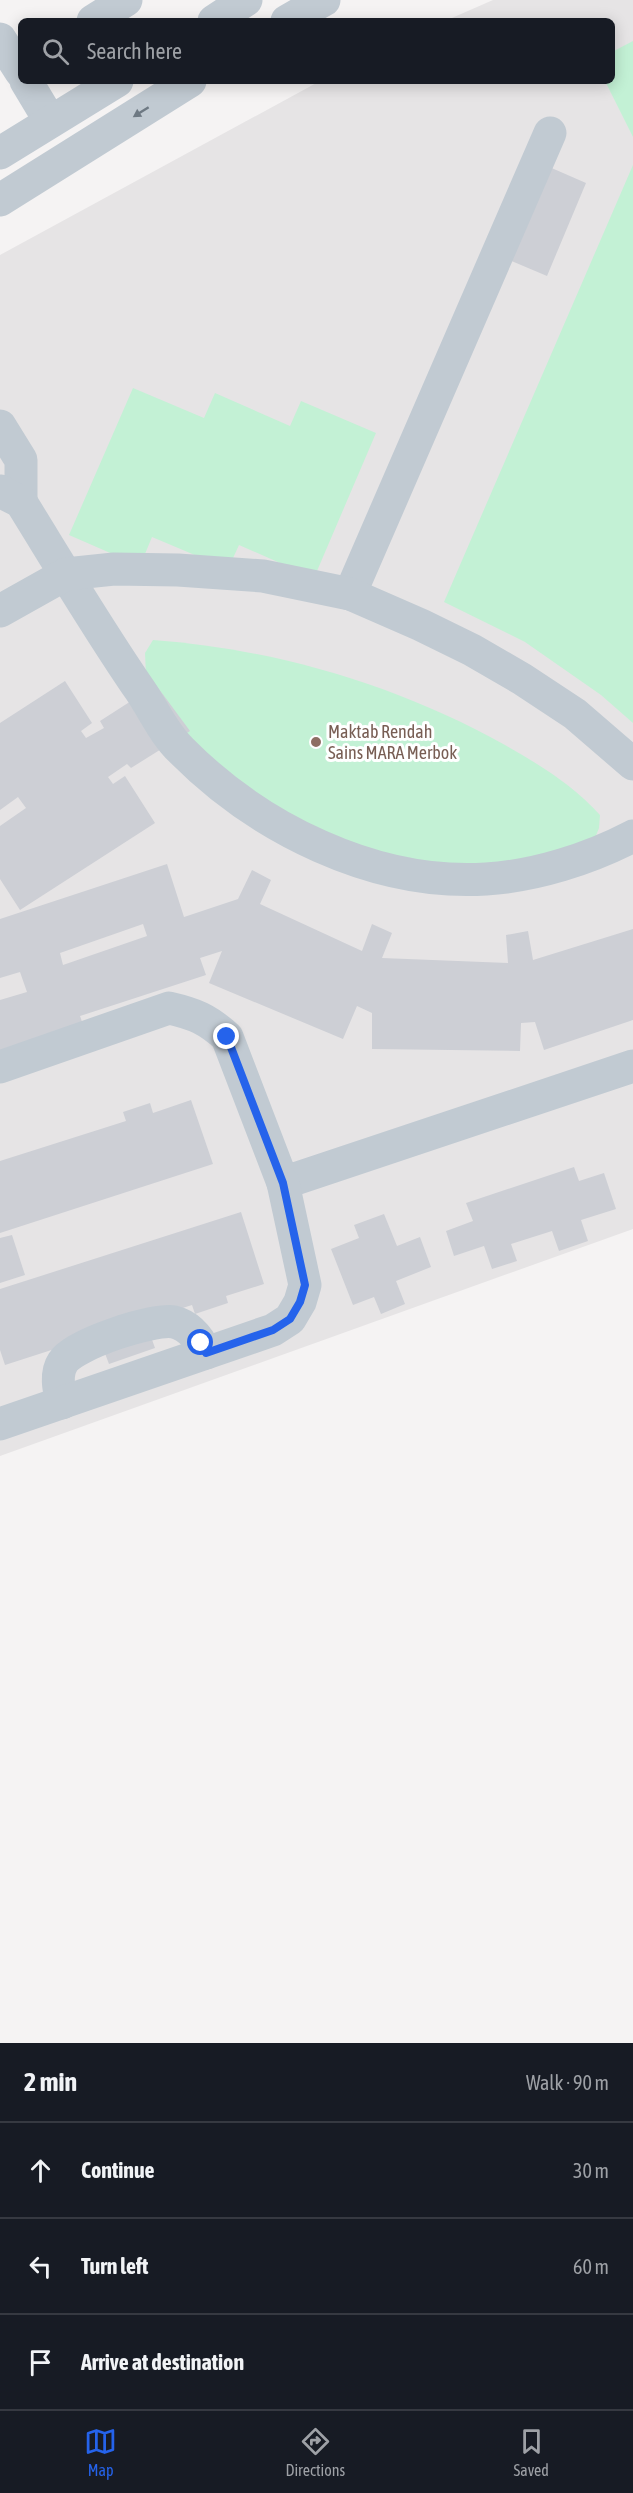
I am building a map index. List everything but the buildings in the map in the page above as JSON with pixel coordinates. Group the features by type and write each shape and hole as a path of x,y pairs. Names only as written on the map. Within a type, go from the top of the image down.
{"street":[{"path":"98,18 126,0"},
{"path":"219,18 246,0"},
{"path":"292,18 324,0"},
{"path":"0,39 17,74"},
{"path":"24,84 50,121"},
{"path":"0,153 112,84"},
{"path":"0,200 185,84"},
{"path":"350,594 550,133"},
{"path":"0,427 21,460 10,497 66,574 114,652 179,749 226,790 282,827 356,860 418,876 486,879 549,868 633,836"},
{"path":"0,611 66,574 114,569 178,570 263,576 350,594 472,650 522,679 575,714 633,764"},
{"path":"0,1068 169,1008 191,1013 209,1021 227,1037 283,1183 305,1285 300,1302 290,1319 273,1330 0,1424"},
{"path":"283,1183 633,1066"},
{"path":"62,1403 58,1382 62,1363 71,1353 86,1344 158,1322 175,1322 190,1330 206,1353"}],"shaded area":[{"name":"Maktab Rendah Sains MARA Merbok","path":"493,0 633,0 633,1229 0,1456 0,255 314,84 615,84 615,18 452,18"}],"green space":[{"path":"633,41 633,137 606,84 615,84 615,50"},
{"path":"633,165 633,723 601,695 525,642 444,602"},
{"path":"133,388 204,418 215,393 290,426 301,401 376,433 314,578 239,545 228,569 152,537 140,566 69,535"},
{"path":"153,640 245,652 290,661 335,673 422,705 505,745 567,785 600,815 595,838 552,859 431,867 309,830 189,746 146,675 145,653"}],"place":[{"name":"Maktab Rendah Sains MARA Merbok","path":"316,742"}],"route":[{"path":"201,1343 206,1353 273,1330 290,1319 300,1302 305,1285 283,1183 227,1037"}]}
